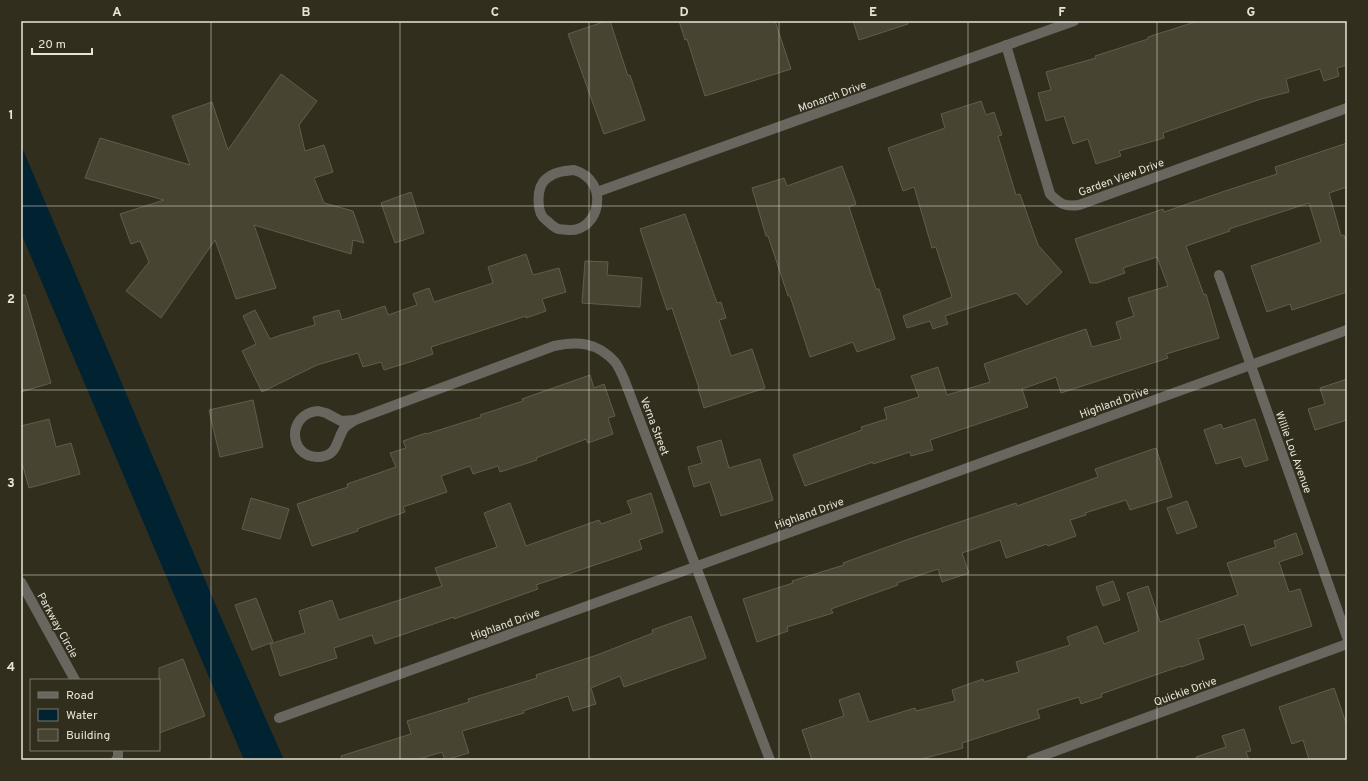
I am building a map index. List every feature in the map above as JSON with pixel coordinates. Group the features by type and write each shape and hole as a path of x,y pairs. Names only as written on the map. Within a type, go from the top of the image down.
{"street":[{"name":"Monarch Drive","path":"597,192 1074,21"},
{"name":"Garden View Drive","path":"1006,46 1050,194 1057,202 1069,206 1079,205 1347,108"},
{"path":"574,170 581,172 588,176 597,189 597,192 598,203 594,214 584,226 571,230 559,229 543,218 538,209 540,187 545,180 558,171 574,170"},
{"name":"Willie Lou Avenue","path":"1219,275 1347,637"},
{"name":"Highland Drive","path":"279,718 1347,330"},
{"name":"Verna Street","path":"355,420 344,429 338,444 331,453 324,456 316,457 304,453 298,446 294,437 296,425 302,417 311,412 318,411 326,413 341,421 355,420 554,346 570,342 582,343 596,348 604,353 616,363 624,379 770,760"},
{"name":"Parkway Circle","path":"21,582 73,679"},
{"name":"Quickie Drive","path":"1030,760 1347,644"}],"water":[{"path":"21,145 219,613 284,760 244,760 21,233"}],"building":[{"path":"610,21 628,76 630,75 645,120 604,134 568,34"},
{"path":"679,21 775,21 791,69 705,96 687,39 685,40"},
{"path":"853,21 907,21 908,24 859,40"},
{"path":"1198,21 1347,21 1347,65 1337,68 1339,76 1324,81 1320,69 1286,79 1289,92 1261,99 1163,133 1164,138 1119,151 1121,156 1096,164 1088,139 1073,144 1064,116 1046,121 1038,93 1051,90 1046,72 1096,58 1095,56"},
{"path":"281,74 317,101 299,125 305,151 324,145 333,172 314,178 324,203 353,211 364,243 353,240 351,254 254,225 276,288 236,299 215,240 161,318 126,291 149,262 140,241 131,244 120,214 164,200 85,178 100,138 190,165 172,116 212,102 228,150"},
{"path":"981,101 986,115 994,112 1002,135 998,136 1016,195 1020,194 1038,245 1062,272 1027,305 1016,293 945,316 948,324 933,329 930,321 907,328 903,316 952,297 936,247 932,248 914,187 903,191 888,148 945,128 941,114"},
{"path":"1347,143 1347,187 1329,193 1341,236 1344,235 1347,245 1347,292 1292,310 1290,304 1267,312 1251,266 1321,242 1309,203 1229,229 1230,231 1186,246 1204,295 1206,294 1219,338 1166,354 1168,358 1061,393 1056,377 1022,389 1028,407 930,440 933,450 911,456 910,452 873,464 873,462 805,486 793,455 862,430 861,427 887,419 884,408 919,397 911,376 938,367 947,395 990,382 984,364 1086,329 1092,347 1121,339 1116,322 1134,316 1128,298 1168,286 1157,257 1123,268 1125,273 1097,283 1090,283 1075,239 1163,209 1164,212 1277,174 1275,167"},
{"path":"842,166 856,204 849,207 876,289 879,289 895,339 857,352 853,342 810,357 790,296 788,296 768,236 766,236 752,188 784,178 787,186"},
{"path":"411,192 424,233 395,243 381,203"},
{"path":"685,214 717,303 721,302 726,318 719,320 731,356 752,349 765,388 704,408 699,388 672,308 667,310 640,229"},
{"path":"526,254 533,275 559,268 566,292 542,299 546,311 526,318 526,316 431,347 433,354 413,361 384,370 381,362 363,367 358,353 317,365 262,392 242,351 256,344 243,316 255,310 270,339 315,325 313,317 339,310 342,320 385,306 388,315 417,305 413,294 429,288 434,302 493,283 488,267"},
{"path":"585,261 608,262 607,275 642,278 640,307 582,303"},
{"path":"21,295 25,295 51,383 21,392"},
{"path":"590,375 594,388 604,384 615,416 608,418 613,434 588,443 586,439 536,458 537,460 500,472 498,466 473,474 470,466 441,476 447,492 403,507 405,512 357,529 358,531 312,546 297,504 348,487 347,484 396,467 390,453 406,448 403,441 481,417 480,415 523,401 522,399"},
{"path":"1347,379 1347,420 1315,430 1308,409 1325,404 1320,388"},
{"path":"253,400 263,447 220,457 209,410"},
{"path":"49,419 56,447 71,443 80,474 29,488 21,459 21,426"},
{"path":"1255,419 1268,460 1245,467 1241,457 1216,464 1204,430 1221,424 1223,429"},
{"path":"721,440 729,468 760,459 773,500 721,516 710,482 694,487 688,467 702,463 697,447"},
{"path":"1156,448 1172,497 1130,510 1126,500 1085,513 1086,515 1070,520 1076,536 1006,558 1000,540 962,553 969,573 942,582 938,569 897,583 898,585 831,609 833,613 787,627 788,631 757,642 743,599 793,583 792,581 844,565 843,563 912,538 1016,503 1017,506 1098,477 1095,469"},
{"path":"651,493 663,532 639,540 642,549 536,585 538,589 454,619 454,617 375,644 372,635 334,648 337,658 280,676 270,644 305,633 299,611 332,600 339,620 442,586 435,568 497,547 484,513 510,503 526,546 599,520 601,524 632,513 627,501"},
{"path":"251,498 289,509 280,539 242,529"},
{"path":"1187,501 1197,527 1177,534 1167,508"},
{"path":"1296,533 1303,554 1279,562 1289,592 1300,589 1312,626 1251,646 1244,624 1198,639 1204,659 1101,694 1102,697 1081,704 1079,697 1037,710 1040,718 962,743 963,748 918,760 812,760 802,730 844,716 839,700 859,693 869,722 915,708 916,711 955,701 952,690 983,679 984,682 1019,672 1016,662 1070,645 1067,637 1097,626 1104,644 1139,631 1127,593 1148,586 1160,622 1238,595 1227,563 1276,547 1274,541"},
{"path":"1113,581 1120,600 1103,606 1096,587"},
{"path":"256,598 273,642 252,650 235,605"},
{"path":"691,616 706,658 624,687 620,676 591,688 596,704 573,711 568,696 523,711 524,713 462,731 469,753 445,760 442,752 416,760 342,760 341,756 411,734 407,721 469,702 468,699 537,678 536,675 597,655 653,633 652,630"},
{"path":"183,659 205,716 160,733 159,668"},
{"path":"1334,688 1347,726 1347,760 1309,760 1303,740 1292,744 1279,707"},
{"path":"1244,729 1251,751 1246,752 1249,760 1196,760 1196,757 1226,747 1222,736"}]}
